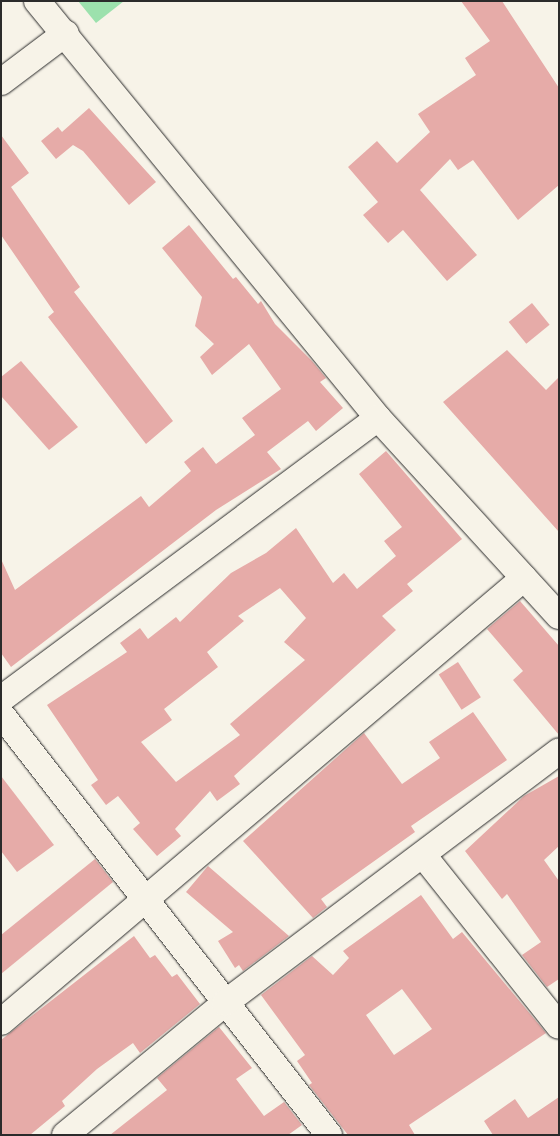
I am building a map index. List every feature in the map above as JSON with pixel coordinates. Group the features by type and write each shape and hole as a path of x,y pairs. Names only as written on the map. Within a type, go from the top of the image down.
{"street":[{"path":"37,1 66,33 378,418 559,616"},
{"path":"1,82 66,33"},
{"path":"1,699 378,418"},
{"path":"1,1022 524,578"},
{"path":"1,714 143,900 329,1135"},
{"path":"65,1135 225,1003 424,855 559,751"},
{"path":"424,855 559,1026"}],"green space":[{"path":"78,1 124,1 96,23"}],"building":[{"path":"461,1 502,1 559,88 559,185 518,220 473,160 458,170 450,159 420,190 477,255 447,281 403,230 388,243 363,215 378,202 348,167 377,141 397,163 430,132 418,114 476,75 465,58 490,41"},
{"path":"89,108 156,182 129,205 83,151 73,145 56,159 41,141 58,127 62,132"},
{"path":"1,135 29,173 11,187 80,287 74,292 173,421 146,444 48,317 54,312 1,235"},
{"path":"189,225 233,279 236,277 258,304 261,301 275,324 312,361 326,378 320,382 343,408 316,431 308,421 267,452 281,469 216,510 11,667 1,653 1,559 15,590 141,496 149,507 191,471 184,462 203,447 216,464 255,435 242,418 281,389 249,344 212,375 200,357 214,344 195,326 202,297 162,248"},
{"path":"532,303 550,325 526,344 509,322"},
{"path":"507,350 546,390 559,377 559,532 443,402"},
{"path":"21,361 78,427 49,450 1,396 1,377"},
{"path":"386,451 462,539 407,584 413,591 382,616 396,630 234,776 240,784 217,801 210,791 175,829 181,836 157,856 133,829 140,823 118,796 106,805 91,785 98,780 47,705 127,652 120,643 140,628 148,639 176,617 180,622 231,573 266,553 296,528 333,583 344,573 357,589 396,556 384,541 402,527 359,474","holes":["280,588 306,618 284,642 305,660 230,724 240,735 176,782 141,742 172,720 164,709 218,667 207,652 244,621 238,616"]},
{"path":"520,601 559,646 559,735 513,680 523,671 487,629"},
{"path":"458,662 481,697 462,710 439,675"},
{"path":"473,712 507,760 411,826 415,832 321,899 327,907 313,918 243,841 364,733 402,784 440,758 429,742"},
{"path":"1,776 54,845 17,872 1,851"},
{"path":"559,776 559,846 544,860 559,881 559,979 547,987 522,955 541,942 507,894 502,899 465,851 524,796"},
{"path":"95,859 113,882 1,974 1,935"},
{"path":"208,866 289,936 243,971 239,965 235,968 218,941 233,932 186,892"},
{"path":"421,895 453,939 462,932 546,1033 409,1125 415,1135 348,1135 309,1085 312,1083 297,1061 305,1055 261,995 312,956 333,975 349,958 343,951","holes":["402,989 432,1029 394,1055 366,1015"]},
{"path":"134,936 150,958 155,955 172,977 177,974 200,1004 140,1053 133,1043 97,1069 62,1101 65,1106 30,1135 1,1135 1,1040"},
{"path":"219,1027 252,1068 236,1079 264,1116 284,1102 302,1125 288,1135 110,1135 167,1090 157,1078"},
{"path":"559,1097 559,1135 493,1135 484,1121 515,1099 528,1118"}]}
